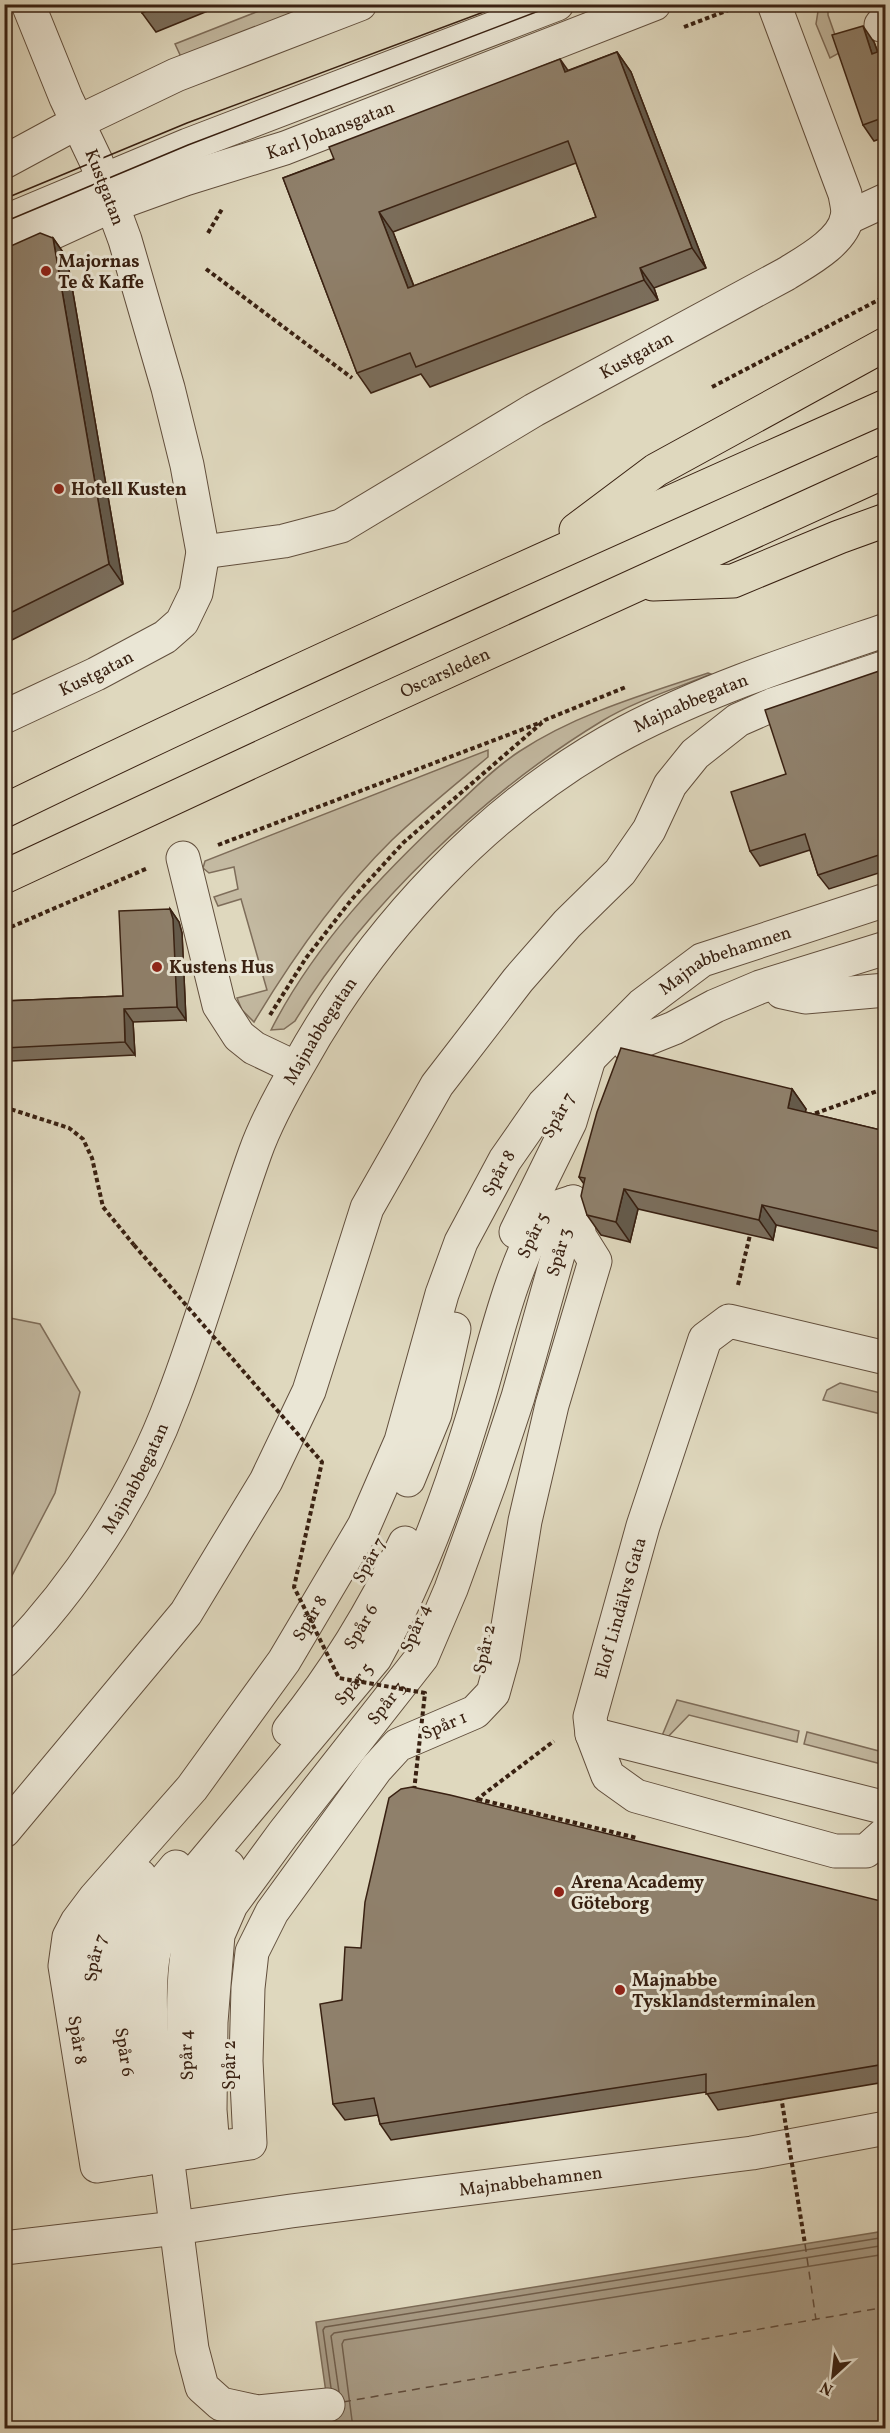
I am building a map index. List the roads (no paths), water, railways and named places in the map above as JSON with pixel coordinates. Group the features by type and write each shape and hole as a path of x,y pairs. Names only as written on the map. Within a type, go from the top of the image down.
{"highway":[{"path":"526,567 656,470 885,344"},
{"path":"4,811 185,723 885,406"},
{"name":"Oscarsleden","path":"4,877 885,471"},
{"path":"636,584 733,581 885,520"}],"street":[{"name":"Kustgatan","path":"4,717 165,637 182,621 196,593 203,552 188,465 168,388 104,182 28,4"},
{"path":"4,162 78,122 176,75 360,4"},
{"path":"4,199 104,182 187,123 505,4"},
{"path":"4,222 188,145 557,4"},
{"name":"Karl Johansgatan","path":"4,255 104,182 185,178 285,148 654,4"},
{"path":"774,4 845,194 848,218 885,200"},
{"name":"Kustgatan","path":"203,552 284,541 341,526 534,410 786,274 823,251 848,218"},
{"name":"Majnabbegatan","path":"4,1661 63,1594 110,1527 172,1401 255,1152 279,1097 319,1026 374,947 456,858 540,786 625,732 710,693 885,630"},
{"path":"4,1831 186,1613 266,1481 309,1391 367,1208 437,1085 518,980 567,924 620,872 649,830 670,785 695,754 738,720 772,705 885,667"},
{"path":"183,858 219,1005 239,1036 254,1048 296,1068"},
{"name":"Majnabbehamnen","path":"573,1203 612,1055 642,1005 702,960 885,900"},
{"name":"Majnabbehamnen","path":"612,1055 674,1028 715,1006 771,989 885,948"},
{"name":"Majnabbehamnen","path":"771,989 885,971"},
{"path":"771,989 805,997 885,990"},
{"name":"Spår 8","path":"177,2154 65,1966 69,1937 95,1898 192,1788 284,1660 324,1597 364,1526 401,1441 442,1294 461,1242 505,1160 544,1104 612,1055"},
{"name":"Spår 6","path":"177,2154 120,2032 118,1996 123,1962 131,1934 165,1880 231,1803 306,1709 383,1590 425,1499 471,1344 497,1274 570,1122 612,1055"},
{"name":"Spår 4","path":"177,2154 186,1969 192,1930 206,1896 220,1875 401,1660 436,1580 473,1481 532,1284 553,1224 573,1203"},
{"name":"Spår 2","path":"177,2154 228,2061 230,1987 235,1947 256,1902 362,1757 387,1730 465,1696 477,1683 485,1653 508,1518 534,1401 576,1262 572,1237 573,1203"},
{"name":"Elof Lindälvs Gata","path":"885,1358 729,1321 705,1339 643,1526 590,1717 592,1734 608,1776 636,1796 836,1851 866,1851 885,1833"},
{"path":"592,1734 885,1808"},
{"name":"Majnabbehamnen","path":"4,2248 176,2228 313,2208 752,2153 885,2128"},
{"path":"177,2154 176,2228 192,2349 202,2387 221,2404 258,2412 328,2405"}],"water":[{"path":"885,2231 885,2428 331,2428 316,2322"}],"tram line":[{"path":"4,199 187,123 505,4"},
{"path":"4,222 188,145 557,4"}],"place":[{"name":"Majornas Te & Kaffe","path":"46,271"},
{"name":"Hotell Kusten","path":"59,489"},
{"name":"Kustens Hus","path":"157,967"},
{"name":"Arena Academy Göteborg","path":"559,1892"},
{"name":"Majnabbe Tysklandsterminalen","path":"620,1990"}]}
